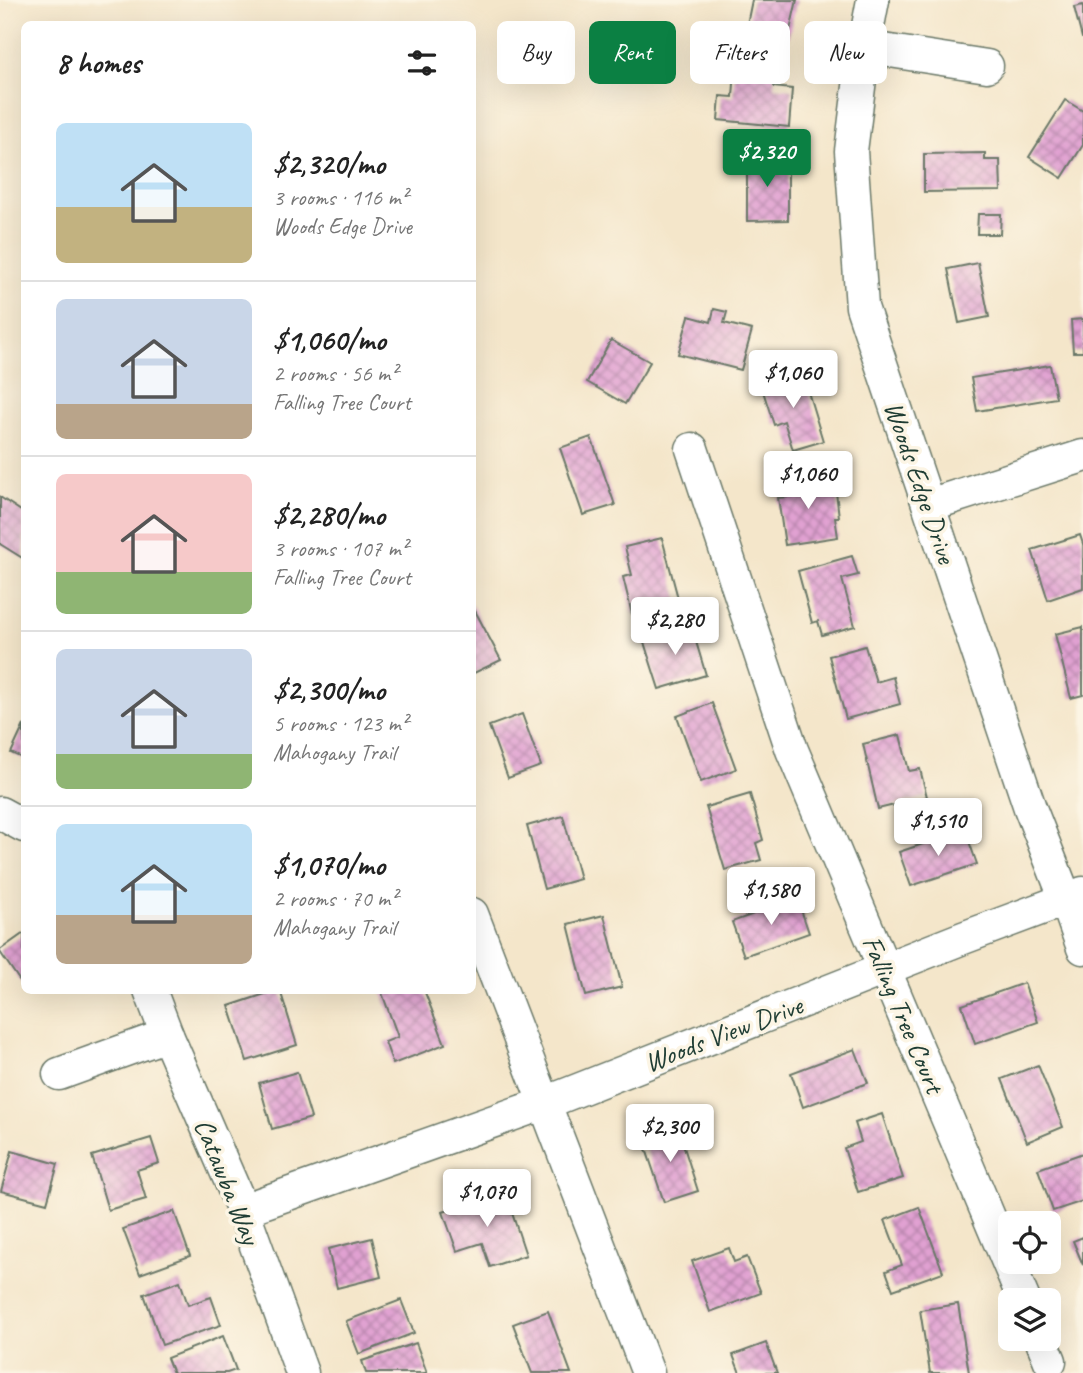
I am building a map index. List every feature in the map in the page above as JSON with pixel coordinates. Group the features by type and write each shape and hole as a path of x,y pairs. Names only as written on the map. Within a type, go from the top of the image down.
{"street":[{"name":"Woods Edge Drive","path":"869,21 873,0"},
{"path":"887,51 986,66"},
{"name":"Woods Edge Drive","path":"859,84 851,151 862,307 1030,808 1075,897 1083,948"},
{"name":"Falling Tree Court","path":"692,449 792,750 1019,1288"},
{"path":"929,505 1083,456"},
{"path":"0,813 21,824"},
{"name":"Woods View Drive","path":"243,1210 545,1103 1075,897"},
{"path":"476,924 648,1373"},
{"name":"Catawba Way","path":"152,994 243,1210 302,1373"},
{"path":"59,1074 167,1035"}],"building":[{"path":"752,0 797,0 790,30 790,21 748,21"},
{"path":"1083,5 1083,38 1082,38 1074,7"},
{"path":"734,84 774,84 774,87 792,89 789,127 718,120 720,96 733,97"},
{"path":"1065,100 1083,111 1083,145 1062,178 1029,157"},
{"path":"985,153 985,160 1000,160 1001,191 924,192 924,154"},
{"path":"747,154 778,154 778,169 788,169 788,220 747,221"},
{"path":"978,214 1001,214 1000,234 977,234"},
{"path":"978,263 989,317 959,323 948,269"},
{"path":"714,309 727,312 724,323 752,330 741,370 678,354 689,316 711,322"},
{"path":"1083,319 1083,352 1073,352 1071,320"},
{"path":"611,340 650,362 625,404 587,382"},
{"path":"1050,365 1056,398 977,411 971,378"},
{"path":"802,372 823,441 793,450 784,421 774,425 761,385"},
{"path":"591,437 615,505 583,515 560,448"},
{"path":"815,474 817,487 835,484 839,517 835,517 838,537 785,545 778,498 787,497 784,478"},
{"path":"0,497 21,511 21,557 0,544"},
{"path":"1080,535 1083,544 1083,588 1048,600 1032,550"},
{"path":"662,538 679,602 632,614 623,577 632,575 625,547"},
{"path":"852,556 858,575 842,579 855,626 822,635 818,621 812,623 798,571"},
{"path":"476,613 501,660 476,672"},
{"path":"691,625 706,675 659,689 643,639"},
{"path":"1083,627 1083,695 1071,698 1055,634"},
{"path":"865,646 876,682 893,677 900,704 846,719 829,656"},
{"path":"712,703 736,769 701,782 677,716"},
{"path":"522,714 541,766 508,778 489,726"},
{"path":"21,731 21,758 11,753"},
{"path":"900,735 909,771 920,769 927,797 878,809 863,744"},
{"path":"750,794 763,840 756,843 761,860 725,870 706,807"},
{"path":"563,816 580,879 544,889 527,826"},
{"path":"965,830 977,864 911,886 899,852"},
{"path":"797,898 809,933 744,956 732,922"},
{"path":"604,915 622,987 586,996 568,924"},
{"path":"21,935 21,983 0,952"},
{"path":"1024,983 1038,1022 975,1044 962,1005"},
{"path":"265,994 281,994 297,1045 247,1061 229,1006"},
{"path":"382,994 426,994 445,1044 393,1064 385,1042 398,1037"},
{"path":"855,1049 868,1083 803,1107 791,1073"},
{"path":"1038,1065 1063,1127 1027,1142 1002,1079"},
{"path":"297,1072 311,1118 272,1129 259,1083"},
{"path":"882,1114 903,1178 858,1192 844,1148 861,1142 855,1123"},
{"path":"677,1125 698,1191 664,1202 642,1137"},
{"path":"151,1138 159,1163 137,1170 146,1199 108,1210 92,1156"},
{"path":"12,1151 58,1164 47,1203 1,1191"},
{"path":"1083,1153 1083,1201 1053,1211 1038,1169"},
{"path":"505,1192 526,1255 490,1267 482,1243 457,1251 443,1212"},
{"path":"919,1207 943,1272 893,1290 886,1271 902,1265 885,1220"},
{"path":"174,1211 190,1256 140,1274 123,1229"},
{"path":"1083,1237 1083,1265 1073,1241"},
{"path":"372,1238 381,1277 337,1288 328,1249"},
{"path":"729,1248 734,1262 747,1257 761,1293 710,1312 692,1261"},
{"path":"180,1281 188,1305 211,1297 221,1325 162,1345 144,1294"},
{"path":"401,1300 414,1333 359,1354 346,1321"},
{"path":"958,1304 969,1373 930,1373 920,1310"},
{"path":"548,1311 571,1373 532,1373 513,1324"},
{"path":"223,1336 236,1370 227,1373 173,1373 167,1358"},
{"path":"416,1343 427,1373 366,1373 362,1361"},
{"path":"766,1343 777,1373 740,1373 733,1355"}]}
